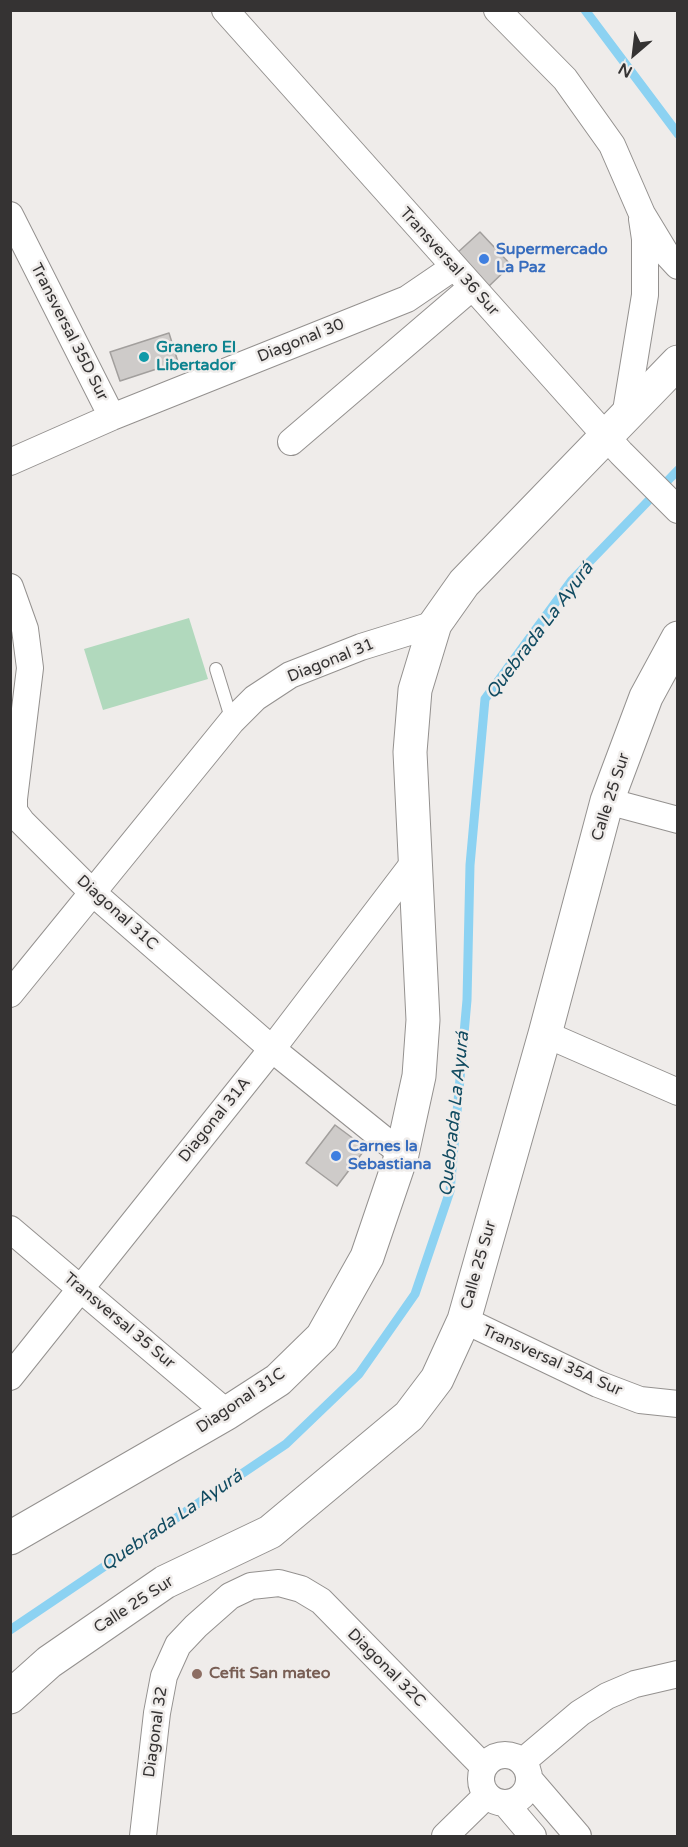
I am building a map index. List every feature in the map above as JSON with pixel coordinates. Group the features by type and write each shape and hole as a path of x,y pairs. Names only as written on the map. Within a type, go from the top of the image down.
{"main road":[{"path":"435,624 464,583 678,362"},
{"name":"Diagonal 31C","path":"10,1538 227,1413 278,1380 322,1337 366,1257 402,1154 419,1076 423,1020 410,752 416,690 435,624"},
{"name":"Calle 25 Sur","path":"10,1697 49,1662 165,1582 270,1532 409,1416 437,1379 464,1320 545,1034 607,801 646,697 678,638"}],"street":[{"name":"Transversal 36 Sur","path":"225,10 471,288 616,426 621,453 678,510"},
{"path":"497,10 565,78 612,145 642,214 665,252 678,266"},
{"path":"616,426 645,295 645,239 642,214"},
{"name":"Transversal 35D Sur","path":"10,215 112,417"},
{"name":"Diagonal 30","path":"10,462 112,417 407,299 454,267"},
{"path":"291,442 471,288"},
{"path":"407,299 423,306 430,322"},
{"name":"Diagonal 31C","path":"10,587 26,629 30,668 14,811 22,822 93,893 272,1049 402,1154"},
{"name":"Diagonal 31","path":"10,994 232,721 255,698 290,675 361,647 435,624"},
{"path":"607,801 678,820"},
{"name":"Diagonal 31A","path":"10,1377 272,1049 416,860"},
{"path":"545,1034 678,1092"},
{"name":"Transversal 35 Sur","path":"10,1229 227,1413"},
{"name":"Transversal 35A Sur","path":"464,1320 598,1384 640,1400 678,1404"},
{"name":"Diagonal 32C","path":"279,1583 301,1589 321,1601 484,1767"},
{"name":"Diagonal 32","path":"143,1836 157,1713 164,1676 178,1646 196,1626 230,1596 251,1586 279,1583"},
{"path":"445,1836 496,1799 515,1801 522,1796 528,1789 526,1771 580,1713 606,1696 635,1684 678,1674"},
{"path":"533,1836 483,1789 481,1782 484,1767 491,1760 502,1755 513,1756 578,1836"}],"lane":[{"path":"216,669 232,721"}],"green space":[{"path":"189,618 208,679 103,710 84,649"}],"building":[{"name":"Supermercado La Paz","path":"480,232 511,265 488,287 456,254"},
{"name":"Granero El Libertador","path":"169,333 178,362 120,381 110,352"},
{"name":"Carnes la Sebastiana","path":"335,1125 366,1148 337,1186 306,1163"}],"waterway":[{"path":"585,10 678,134"},
{"name":"Quebrada La Ayurá","path":"10,1630 286,1444 359,1374 415,1294 450,1191 467,1000 470,865 485,699 572,580 678,470"}],"place":[{"name":"Supermercado La Paz","path":"484,259"},
{"name":"Granero El Libertador","path":"144,357"},
{"name":"Carnes la Sebastiana","path":"336,1156"},
{"name":"Cefit San mateo","path":"197,1674"}]}
